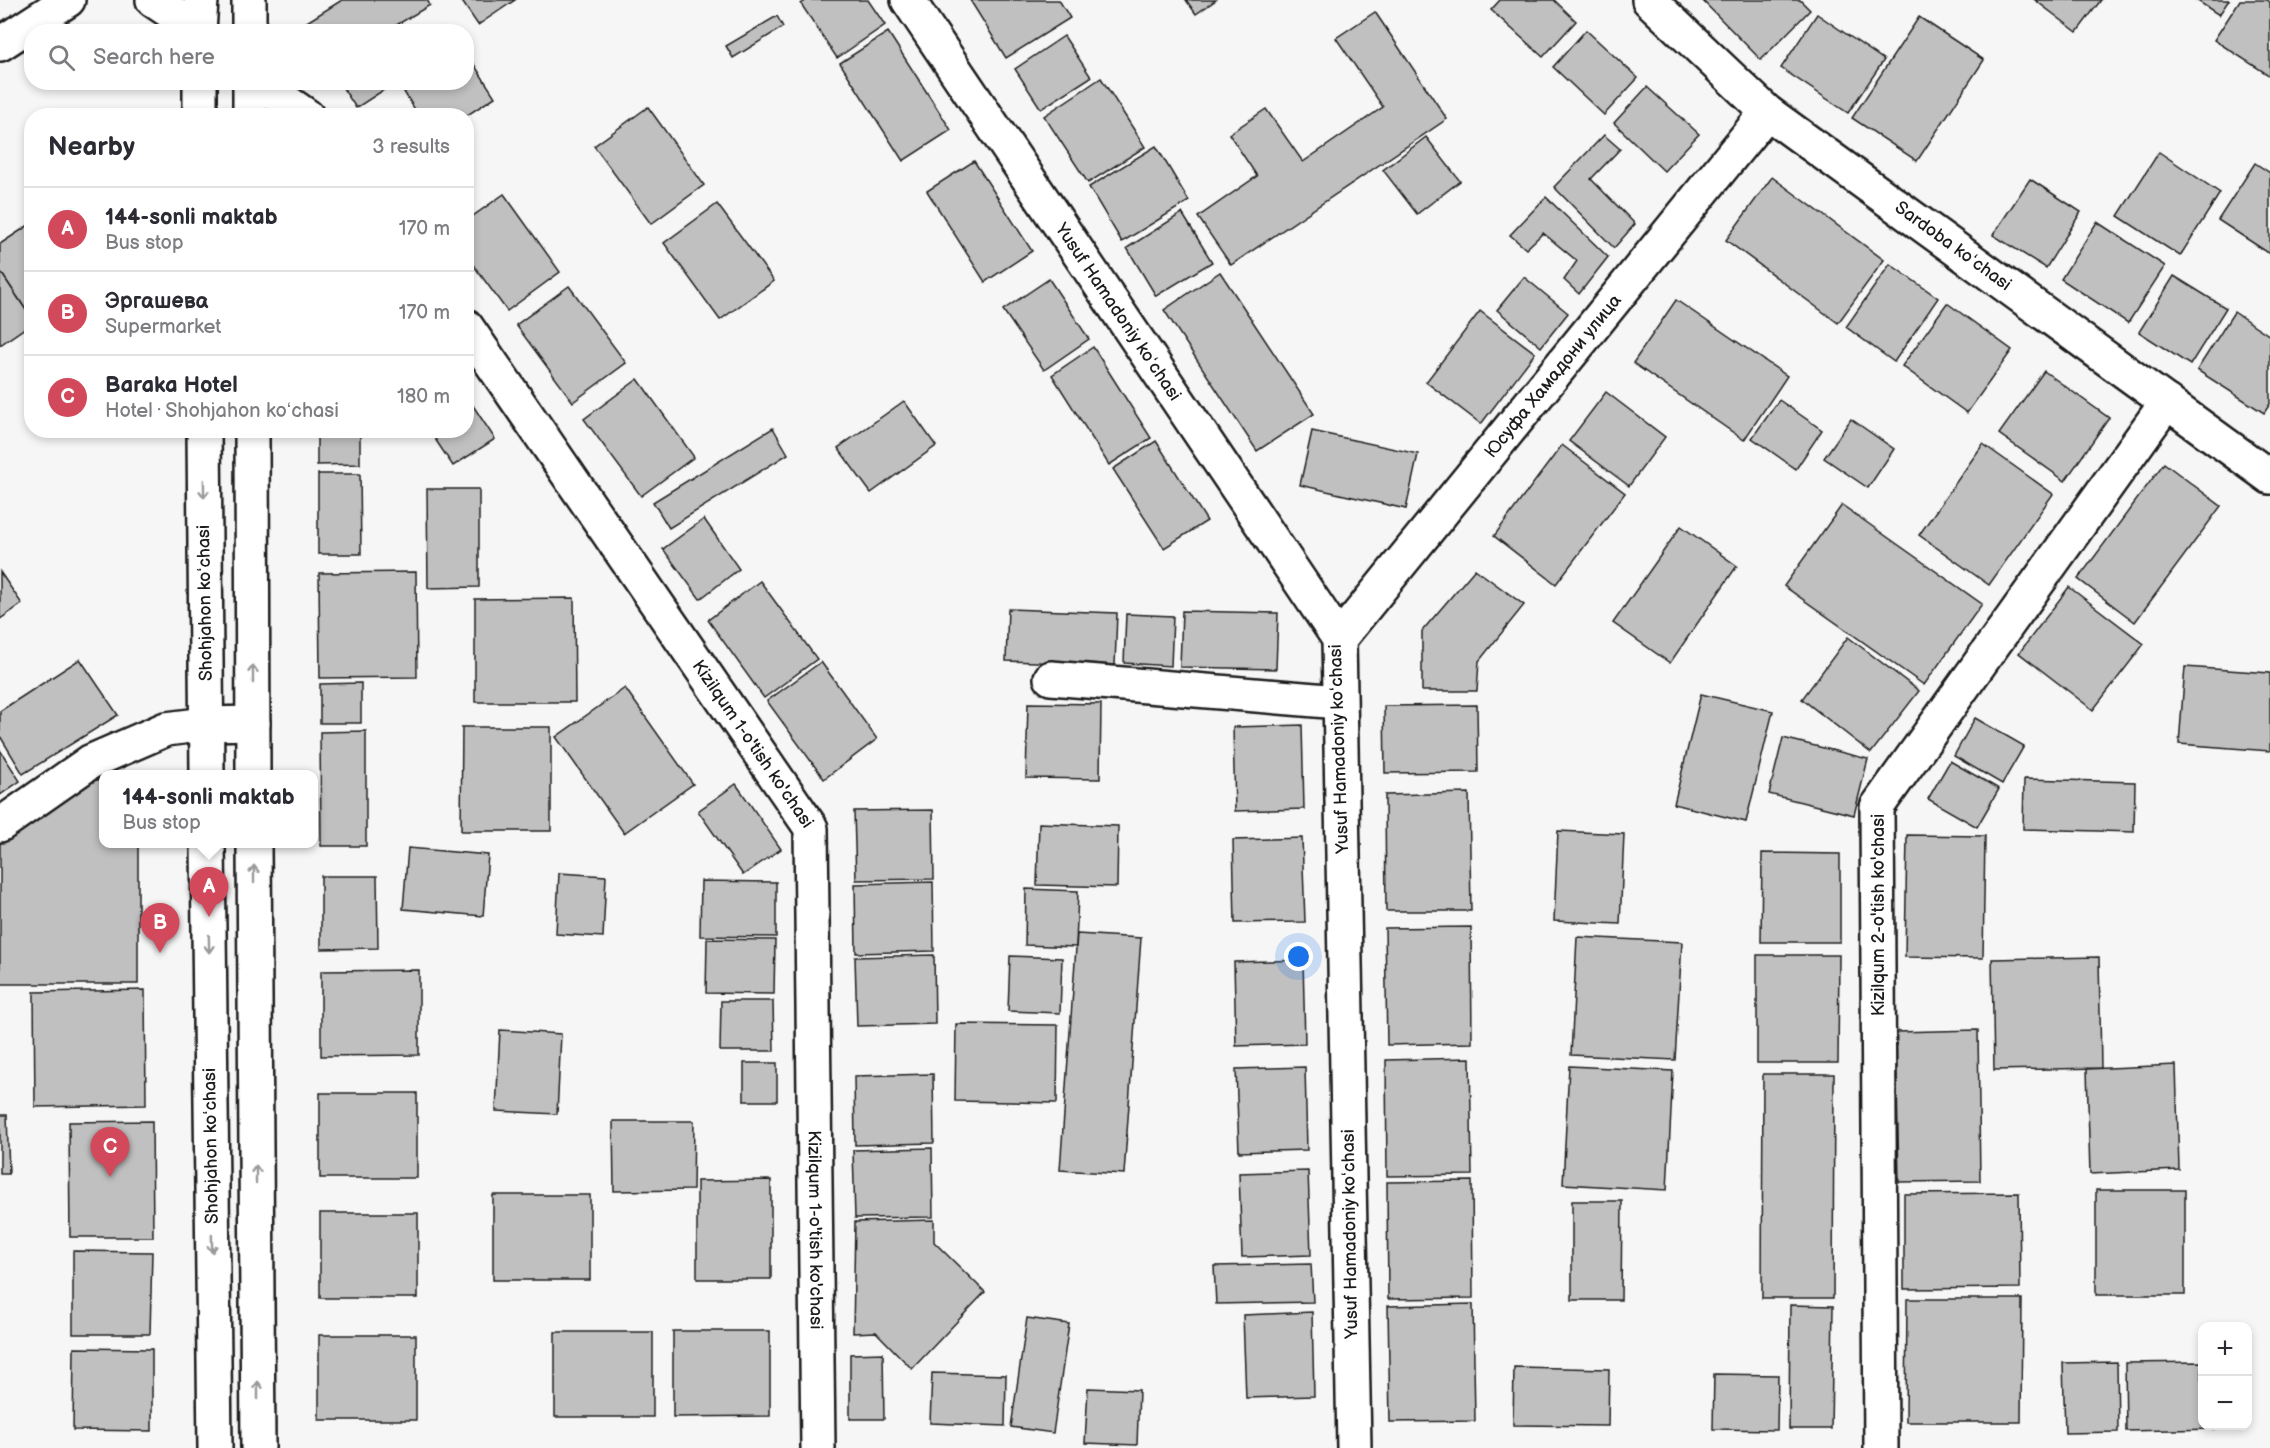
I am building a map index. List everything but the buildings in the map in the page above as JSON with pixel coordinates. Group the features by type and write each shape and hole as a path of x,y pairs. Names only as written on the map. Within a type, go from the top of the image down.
{"street":[{"path":"31,24 68,0"},
{"path":"153,0 189,24"},
{"path":"200,24 201,0"},
{"path":"249,0 249,24"},
{"name":"Yusuf Hamadoniy koʻchasi","path":"908,0 1339,639 1354,1448"},
{"name":"Sardoba koʻchasi","path":"1649,0 1767,112 2270,477"},
{"path":"0,44 24,28"},
{"path":"200,90 200,108"},
{"path":"250,90 250,108"},
{"path":"270,90 295,108"},
{"name":"Юсуфа Хамадони улица","path":"1339,639 1767,112"},
{"name":"Kizilqum 1-o'tish ko'chasi","path":"474,338 811,828 818,1448"},
{"name":"Kizilqum 2-o'tish ko'chasi","path":"1881,1448 1877,807 2167,402"},
{"name":"Shohjahon koʻchasi","path":"204,438 207,770"},
{"path":"252,438 254,770"},
{"path":"1051,678 1340,702"},
{"path":"0,825 90,762 166,729 207,724 253,723"},
{"name":"Shohjahon koʻchasi","path":"208,848 214,1448"},
{"path":"254,848 258,1448"},
{"path":"1354,1448 1359,1448"}],"place":[{"name":"144-sonli maktab","path":"209,917"},
{"name":"Эргашева","path":"160,953"},
{"name":"Baraka Hotel","path":"110,1177"}]}
